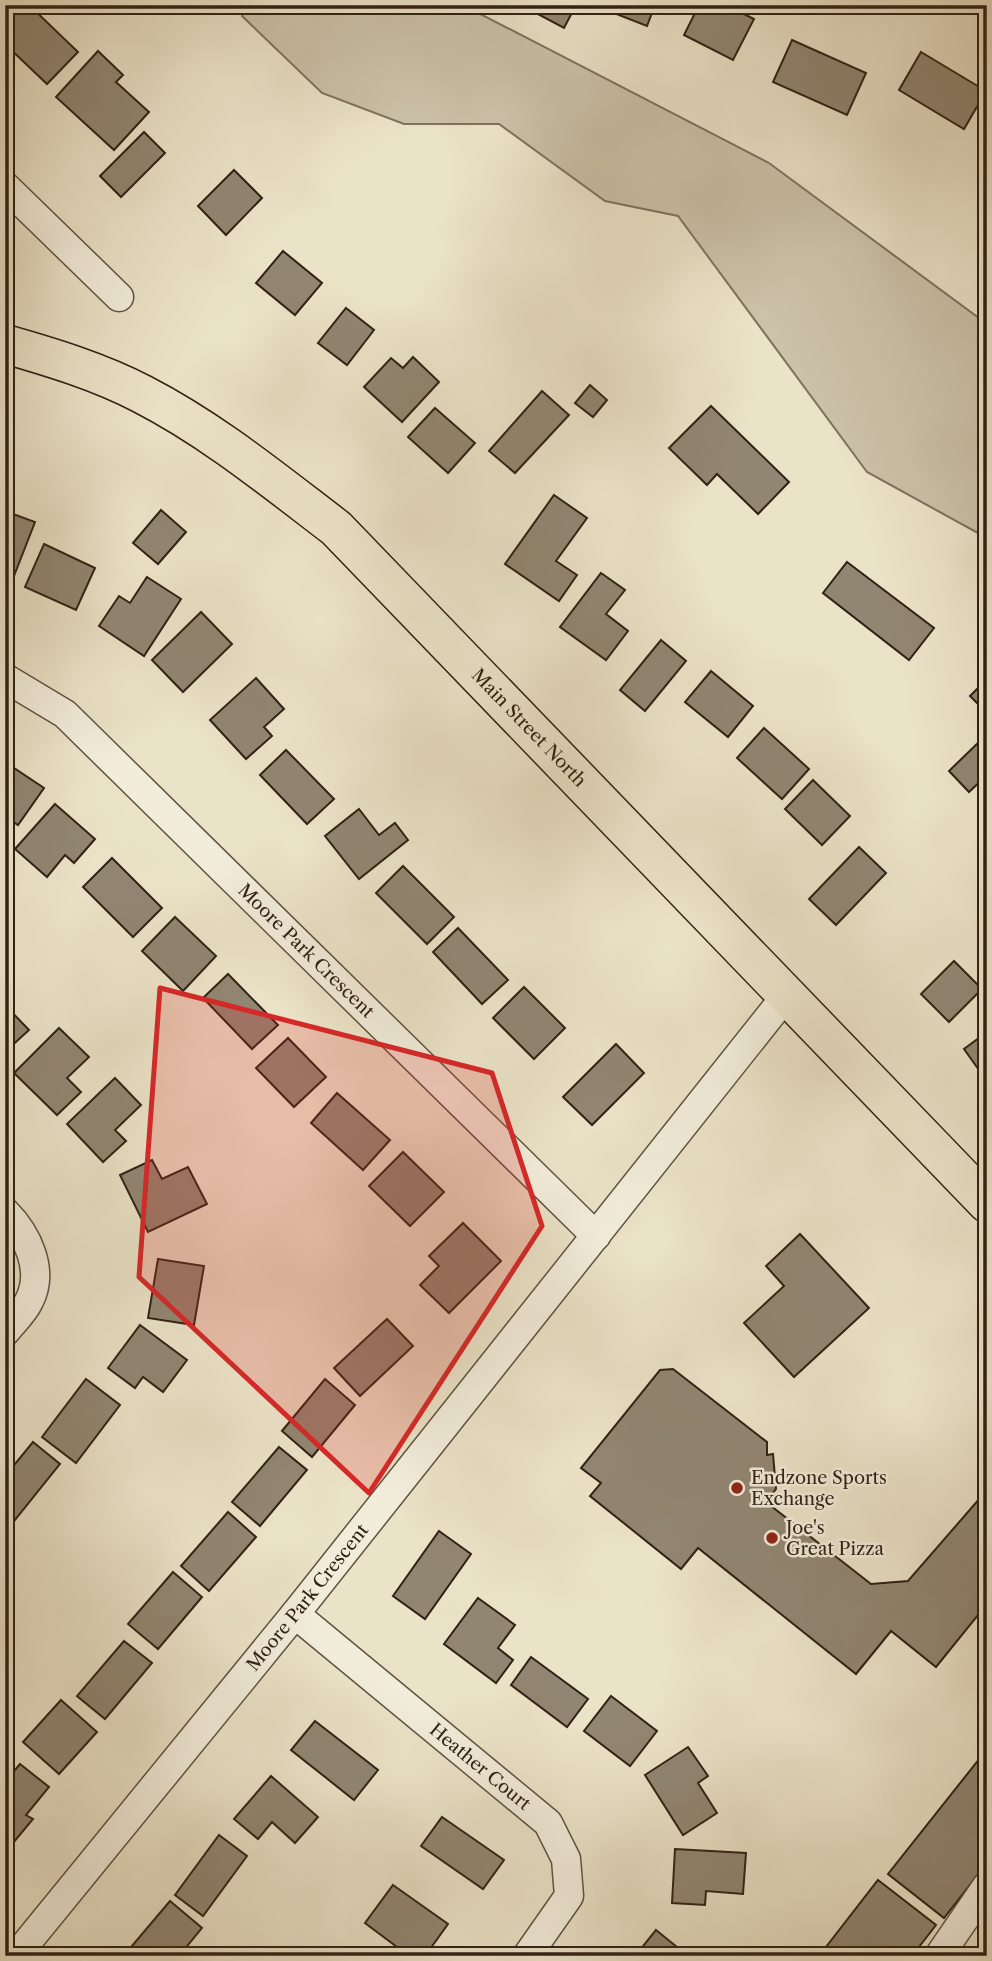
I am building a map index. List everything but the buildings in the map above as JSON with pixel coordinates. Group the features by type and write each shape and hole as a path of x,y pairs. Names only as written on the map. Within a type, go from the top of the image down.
{"main road":[{"name":"Main Street North","path":"5,344 42,354 140,393 229,446 336,528 785,997 987,1203"}],"street":[{"path":"5,186 119,297"},
{"name":"Moore Park Crescent","path":"5,678 65,714 596,1236"},
{"name":"Moore Park Crescent","path":"16,1956 295,1614 785,997"},
{"path":"5,1212 22,1229 35,1265 30,1301 5,1332"},
{"name":"Heather Court","path":"295,1614 548,1823 566,1859 569,1896 527,1956"},
{"path":"939,1956 987,1886"}],"highlighted area":[{"path":"160,988 492,1073 542,1226 369,1493 139,1277"}],"shaded area":[{"path":"248,5 463,5 769,163 987,324 987,538 867,472 678,216 605,201 499,124 404,124 322,93 242,16"}],"place":[{"name":"Endzone Sports Exchange","path":"737,1488"},
{"name":"Joe's Great Pizza","path":"772,1538"}]}
